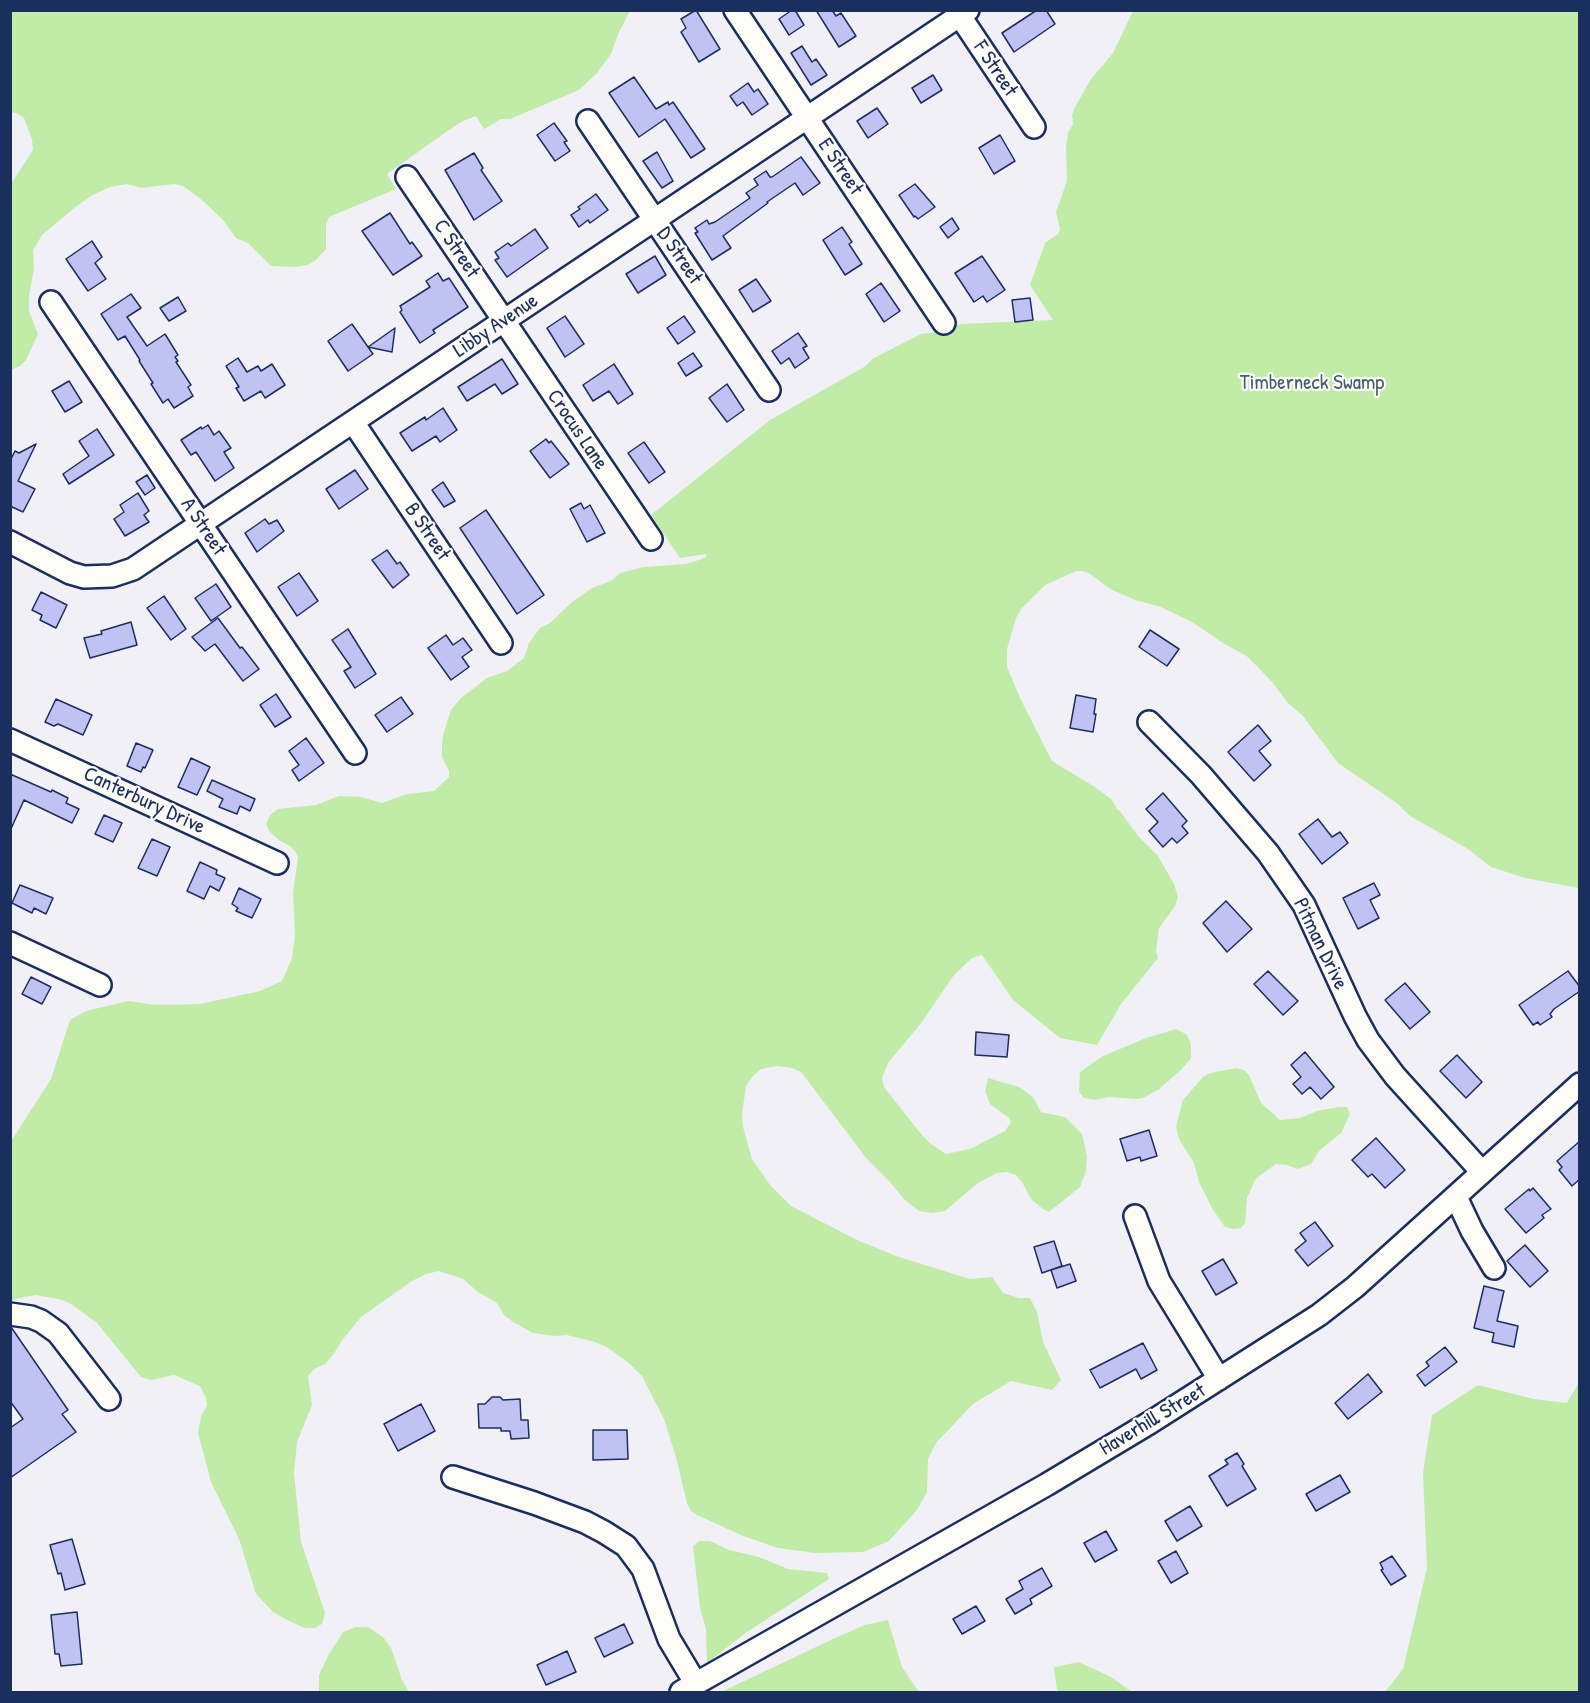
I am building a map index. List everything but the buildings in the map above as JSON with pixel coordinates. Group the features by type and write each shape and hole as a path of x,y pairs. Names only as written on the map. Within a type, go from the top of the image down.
{"street":[{"name":"E Street","path":"735,10 944,323"},
{"name":"Libby Avenue","path":"10,542 70,573 84,577 105,577 133,569 807,118 961,12"},
{"name":"F Street","path":"961,12 1034,128"},
{"name":"D Street","path":"588,121 769,390"},
{"name":"C Street","path":"408,177 504,321"},
{"name":"A Street","path":"51,302 355,753"},
{"name":"Crocus Lane","path":"504,321 651,539"},
{"name":"B Street","path":"353,422 501,643"},
{"name":"Pitman Drive","path":"1149,722 1201,776 1268,853 1304,905 1368,1040 1395,1076 1482,1172"},
{"name":"Canterbury Drive","path":"10,740 277,863"},
{"path":"10,943 100,985"},
{"name":"Haverhill Street","path":"689,1688 1046,1485 1269,1348 1355,1287 1580,1084"},
{"path":"1456,1197 1472,1231 1494,1268"},
{"path":"1136,1216 1159,1281 1219,1379"},
{"path":"10,1314 31,1317 58,1333 109,1399"},
{"path":"453,1477 585,1522 626,1546 643,1569 689,1688"}],"green space":[{"path":"11,10 630,11 611,54 597,73 579,90 510,119 501,119 484,129 476,116 463,121 387,174 396,189 329,217 326,225 326,249 316,260 307,265 271,266 248,243 236,238 223,220 183,186 174,184 141,188 127,184 110,187 91,196 42,235 33,250 34,269 29,295 29,311 38,334 26,360 11,370 11,184 33,150 32,139 24,118 11,112"},
{"name":"Timberneck Swamp","path":"1133,11 1579,11 1579,888 1525,878 1491,867 1468,849 1410,816 1398,804 1338,763 1303,716 1288,703 1248,657 1192,622 1161,607 1135,600 1110,589 1089,573 1082,571 1076,571 1045,585 1022,608 1016,618 1007,649 1007,667 1052,761 1112,800 1138,836 1158,856 1174,884 1178,897 1175,906 1159,928 1156,951 1158,958 1121,1004 1097,1045 1060,1038 1013,1000 982,955 972,958 954,975 922,1022 888,1063 882,1078 884,1087 921,1134 946,1154 970,1149 1005,1131 1011,1122 990,1104 985,1091 988,1078 1019,1087 1033,1097 1041,1112 1065,1117 1082,1134 1087,1156 1086,1171 1080,1187 1049,1212 1031,1199 1016,1175 1007,1172 997,1173 978,1183 945,1211 932,1213 919,1211 904,1199 867,1159 801,1072 777,1066 761,1069 746,1086 742,1114 743,1127 752,1159 770,1185 791,1206 857,1240 896,1256 970,1279 992,1277 1003,1293 1019,1298 1030,1298 1037,1312 1043,1342 1061,1380 1052,1390 1011,1381 973,1404 936,1443 928,1459 927,1492 917,1510 889,1541 863,1552 815,1553 778,1548 743,1536 691,1511 664,1419 642,1376 630,1364 608,1348 595,1342 567,1335 533,1333 513,1322 504,1315 497,1303 478,1292 463,1279 439,1271 426,1274 412,1281 361,1317 325,1364 314,1369 308,1376 312,1405 297,1442 294,1473 301,1542 325,1613 322,1624 314,1628 304,1628 287,1620 273,1612 256,1594 239,1539 211,1482 198,1433 201,1416 207,1406 200,1386 174,1375 151,1380 141,1377 97,1323 71,1304 59,1299 35,1295 11,1300 10,1143 51,1079 70,1020 86,1011 128,1001 156,1005 200,1004 260,991 282,981 292,958 295,935 293,893 298,857 290,846 269,831 266,824 270,815 278,809 316,805 339,796 361,797 382,803 407,794 434,791 449,777 449,771 442,757 442,746 451,710 461,698 487,678 507,671 524,658 529,643 540,628 550,623 571,603 592,588 611,581 620,573 644,567 686,564 705,558 707,554 680,558 651,515 770,420 864,367 874,358 921,334 961,324 1053,320 1030,285 1045,243 1060,230 1056,212 1067,181 1066,147 1068,133 1073,124 1072,115 1091,79 1113,53"},
{"path":"1176,1029 1186,1034 1189,1039 1191,1058 1159,1089 1143,1098 1135,1099 1109,1097 1094,1100 1084,1098 1079,1092 1080,1072 1103,1056 1146,1038"},
{"path":"1237,1068 1249,1075 1261,1103 1280,1120 1300,1118 1317,1111 1339,1107 1347,1107 1350,1114 1341,1133 1319,1151 1311,1164 1298,1169 1276,1164 1259,1176 1247,1198 1245,1223 1241,1228 1234,1229 1225,1227 1213,1210 1199,1182 1194,1163 1179,1139 1176,1127 1183,1100 1203,1077 1210,1073"},
{"path":"1579,1382 1579,1692 1385,1692 1403,1669 1427,1568 1423,1473 1432,1415 1478,1385 1534,1399 1567,1403"},
{"path":"700,1541 710,1541 729,1550 759,1557 788,1569 827,1573 829,1579 747,1632 707,1663 706,1629 700,1608 693,1546"},
{"path":"888,1620 902,1667 919,1692 721,1692 865,1625"},
{"path":"356,1627 368,1627 383,1637 391,1648 402,1680 409,1692 319,1692 319,1675 329,1654 343,1632"},
{"path":"1079,1662 1111,1677 1132,1692 1060,1692 1057,1690 1054,1667"}]}
